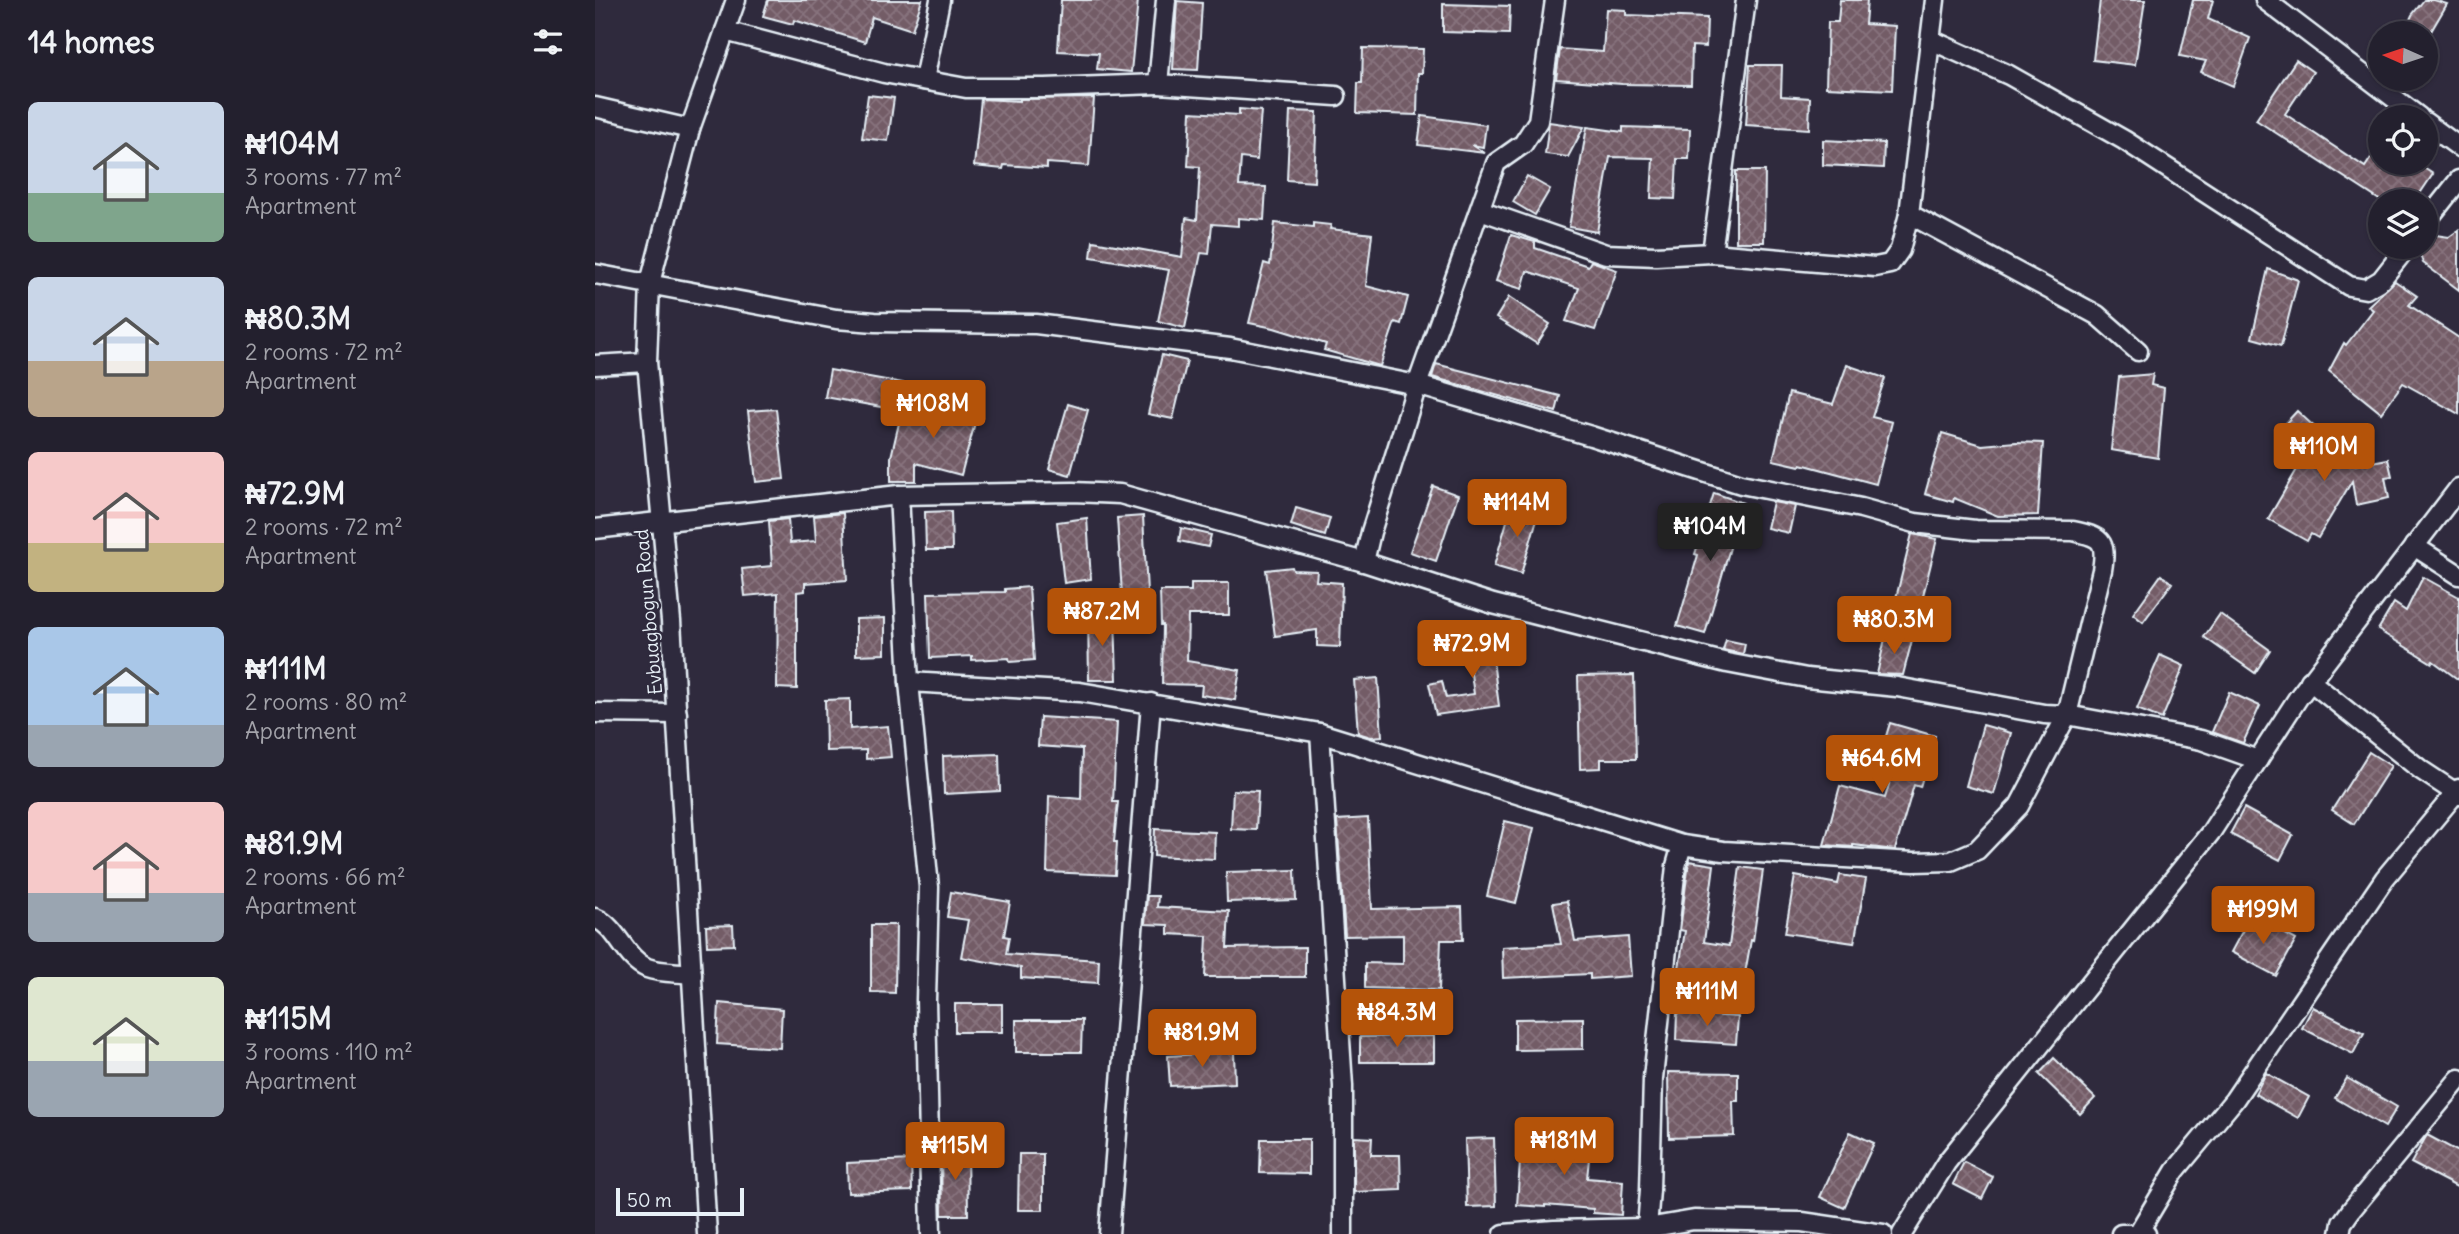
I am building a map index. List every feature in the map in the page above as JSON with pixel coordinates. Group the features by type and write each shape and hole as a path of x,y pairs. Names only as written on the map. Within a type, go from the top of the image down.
{"street":[{"name":"Evbuagbogun Road","path":"707,1234 671,621 647,362 650,284 690,129 736,0"},
{"path":"924,80 940,0"},
{"path":"1158,84 1166,0"},
{"path":"1364,562 1417,386 1496,163 1523,144 1538,121 1555,0"},
{"path":"1712,253 1746,0"},
{"path":"1480,210 1607,254 1656,256 1712,253 1875,267 1890,264 1900,250 1909,214 1935,0"},
{"path":"2265,0 2403,105"},
{"path":"725,31 884,73 966,88 1158,84 1336,96"},
{"path":"1931,40 2009,75 2125,140 2349,286 2367,289 2381,280 2398,259"},
{"path":"595,107 690,129"},
{"path":"2438,132 2459,148"},
{"path":"2438,207 2459,180"},
{"path":"1909,214 2097,315 2138,351"},
{"path":"595,274 836,318 875,322 1036,324 1230,348 1417,386 1591,436 1741,484 1861,508 1915,523 1975,530 2073,531 2088,534 2100,541 2105,552 2067,715 2019,806 1977,850 1951,861 1914,862 1723,851 1682,845 1319,733 1151,703 1045,689 909,682"},
{"path":"595,365 647,362"},
{"path":"1902,1234 1946,1163 2211,832 2310,681 2459,488"},
{"path":"595,529 899,495 1073,492 1119,494 1364,562 1493,604 1727,663 1807,678 1897,687 2044,714 2067,715 2201,740 2257,760"},
{"path":"899,495 909,682 929,887 926,1000 931,1234"},
{"path":"2414,546 2459,575"},
{"path":"2135,1234 2175,1171 2234,1100 2385,878 2458,792 2421,770 2310,681"},
{"path":"1109,1234 1151,703"},
{"path":"595,713 677,714"},
{"path":"1319,733 1343,1086 1343,1234"},
{"path":"1647,1228 1653,1078 1676,866 1682,845"},
{"path":"595,918 605,922 632,956 647,968 692,974"},
{"path":"2340,1234 2342,1223 2352,1209 2459,1079"},
{"path":"1504,1234 1647,1228 1695,1220 1802,1222 1883,1234"}],"building":[{"path":"768,0 922,0 912,30 872,17 865,42 794,20 793,24 763,16"},
{"path":"1061,0 1138,0 1131,72 1097,69 1099,53 1058,51"},
{"path":"1840,0 1867,0 1865,24 1895,26 1892,90 1826,87 1828,22 1838,22"},
{"path":"2100,0 2145,0 2135,65 2093,60"},
{"path":"2193,0 2213,0 2208,19 2250,38 2233,86 2201,72 2206,61 2180,56"},
{"path":"2424,0 2447,4 2437,21 2409,21"},
{"path":"1177,1 1202,3 1198,70 1173,69"},
{"path":"1443,4 1510,6 1509,34 1443,32"},
{"path":"1606,9 1626,10 1626,15 1707,18 1706,47 1692,46 1691,85 1556,79 1560,49 1603,52"},
{"path":"1363,48 1423,49 1422,73 1418,73 1417,115 1357,113 1358,83 1362,83"},
{"path":"2296,60 2313,72 2285,114 2365,167 2368,162 2368,175 2432,175 2423,189 2368,189 2368,193 2256,120"},
{"path":"1750,65 1782,65 1781,96 1810,98 1809,129 1746,125"},
{"path":"868,95 894,98 888,141 862,138"},
{"path":"1094,98 1089,166 1047,163 1047,168 1004,165 1003,169 974,166 981,99 1020,101"},
{"path":"1239,109 1261,111 1257,160 1241,158 1239,186 1266,187 1264,220 1238,218 1238,226 1212,224 1209,254 1201,253 1185,328 1158,321 1169,270 1091,257 1093,241 1182,257 1186,218 1197,220 1200,167 1188,166 1191,112 1239,115"},
{"path":"1290,111 1317,112 1314,182 1287,180"},
{"path":"1422,116 1486,125 1483,147 1472,145 1485,153 1418,145"},
{"path":"1549,122 1584,127 1568,157 1545,154"},
{"path":"1587,127 1623,132 1623,127 1690,129 1689,159 1677,159 1675,199 1651,198 1653,158 1610,157 1597,232 1569,227"},
{"path":"1823,140 1884,143 1883,168 1823,165"},
{"path":"1736,171 1765,171 1764,242 1736,242"},
{"path":"1527,176 1550,189 1535,215 1513,202"},
{"path":"1275,223 1313,227 1313,223 1331,225 1330,229 1372,234 1366,286 1408,297 1401,324 1395,322 1380,366 1324,350 1326,344 1249,323 1264,263 1270,265"},
{"path":"2459,230 2459,290 2423,263 2422,259 2438,259 2438,235 2449,237"},
{"path":"1511,235 1535,242 1535,248 1588,266 1591,261 1617,270 1595,330 1566,321 1579,288 1527,271 1522,289 1496,281"},
{"path":"2268,269 2298,280 2281,346 2252,338"},
{"path":"2395,281 2417,296 2409,305 2459,338 2459,414 2403,383 2381,413 2329,371 2344,343 2346,345 2373,310 2368,306"},
{"path":"1509,297 1550,324 1537,344 1496,318"},
{"path":"1162,355 1187,361 1173,419 1148,414"},
{"path":"1436,364 1560,396 1556,412 1432,377"},
{"path":"1847,365 1885,378 1872,417 1892,422 1876,484 1801,464 1800,466 1773,460 1789,393 1833,404"},
{"path":"830,370 903,383 898,410 825,397"},
{"path":"2153,374 2151,385 2164,388 2158,458 2111,450 2119,377"},
{"path":"952,397 980,404 961,475 916,463 916,481 891,481 891,457 903,406 946,417"},
{"path":"1068,404 1088,410 1070,475 1049,469"},
{"path":"776,409 784,479 756,482 748,411"},
{"path":"2297,411 2356,465 2388,459 2392,476 2385,477 2389,498 2356,505 2352,481 2318,538 2311,534 2307,541 2268,519 2309,449 2284,425"},
{"path":"1942,433 1982,445 2043,443 2038,515 1998,516 1954,498 1953,502 1925,494"},
{"path":"1433,486 1458,495 1436,561 1410,552"},
{"path":"1714,493 1743,503 1705,634 1677,626"},
{"path":"1773,502 1795,506 1789,533 1767,528"},
{"path":"1512,504 1539,512 1521,574 1494,566"},
{"path":"1296,508 1330,518 1325,536 1291,525"},
{"path":"951,511 952,550 926,550 925,512"},
{"path":"843,513 847,580 805,583 805,591 797,592 797,689 777,688 778,593 745,596 742,569 772,566 769,521 788,519 790,543 816,541 814,516"},
{"path":"1143,516 1147,592 1122,594 1117,518"},
{"path":"1087,518 1091,579 1064,583 1057,522"},
{"path":"1181,528 1211,535 1208,547 1179,541"},
{"path":"1912,534 1937,539 1921,604 1896,598"},
{"path":"1292,567 1293,570 1317,571 1316,581 1342,583 1340,647 1317,646 1317,630 1275,636 1266,570"},
{"path":"2161,575 2172,583 2143,622 2133,614"},
{"path":"2423,577 2459,597 2459,680 2433,661 2432,663 2378,630 2394,603 2406,611"},
{"path":"1191,583 1229,583 1229,615 1188,615 1187,661 1240,670 1235,700 1201,695 1202,685 1162,684 1163,625 1160,591 1191,591"},
{"path":"1029,587 1034,660 972,660 972,656 930,658 928,593 1005,592 1005,589"},
{"path":"2220,614 2270,650 2255,673 2204,637"},
{"path":"1115,615 1117,680 1089,680 1088,616"},
{"path":"885,618 885,654 856,655 856,619"},
{"path":"1489,630 1499,706 1436,715 1429,684 1442,681 1446,698 1474,694 1465,634"},
{"path":"1886,634 1912,640 1903,675 1877,674"},
{"path":"1726,640 1745,644 1743,654 1723,650"},
{"path":"2160,655 2184,666 2162,719 2137,709"},
{"path":"1634,675 1636,759 1601,759 1601,768 1580,769 1578,676"},
{"path":"1378,678 1382,736 1371,737 1358,733 1354,680"},
{"path":"2229,692 2260,706 2243,743 2212,732"},
{"path":"850,699 850,729 888,726 891,757 866,759 866,750 826,751 825,700"},
{"path":"1040,717 1117,722 1113,802 1118,802 1114,842 1117,842 1115,875 1047,872 1049,796 1081,799 1082,749 1038,746"},
{"path":"1890,723 1935,736 1920,787 1914,785 1895,850 1824,845 1840,786 1885,798 1893,771 1877,766"},
{"path":"1983,725 2011,733 1994,794 1966,786"},
{"path":"2369,752 2391,766 2354,824 2332,810"},
{"path":"999,754 1000,791 944,794 943,756"},
{"path":"1233,790 1258,791 1256,830 1231,829"},
{"path":"2244,808 2293,835 2280,860 2230,834"},
{"path":"1368,818 1372,909 1462,907 1463,940 1441,940 1439,990 1365,988 1365,963 1403,964 1403,935 1345,936 1337,820"},
{"path":"1505,821 1534,828 1516,903 1487,896"},
{"path":"1155,829 1215,832 1214,859 1154,856"},
{"path":"1689,861 1714,865 1704,942 1729,946 1740,867 1763,870 1753,941 1751,940 1744,979 1679,968 1685,931 1680,930"},
{"path":"1295,870 1296,900 1227,902 1226,872"},
{"path":"1840,875 1866,879 1854,943 1785,933 1795,876 1838,884"},
{"path":"951,892 1010,902 1004,936 1009,937 1006,954 1099,960 1098,983 1021,978 1021,968 961,957 968,920 947,917"},
{"path":"1147,896 1158,896 1157,907 1229,911 1227,948 1305,947 1305,977 1205,977 1207,936 1168,934 1168,925 1145,924"},
{"path":"1567,901 1575,941 1628,937 1631,976 1590,979 1590,974 1503,978 1502,947 1561,944 1553,903"},
{"path":"2251,915 2296,940 2276,976 2231,952"},
{"path":"733,925 734,945 707,946 706,926"},
{"path":"871,925 896,925 895,993 871,992"},
{"path":"719,1003 782,1009 780,1048 717,1044"},
{"path":"955,1004 1002,1004 1002,1032 955,1032"},
{"path":"2313,1007 2364,1033 2353,1054 2302,1028"},
{"path":"1677,1013 1738,1017 1736,1044 1676,1040"},
{"path":"1583,1018 1583,1049 1515,1050 1515,1019"},
{"path":"1016,1020 1082,1020 1081,1052 1016,1052"},
{"path":"1434,1036 1434,1062 1360,1062 1360,1037"},
{"path":"1234,1052 1235,1083 1170,1086 1168,1056"},
{"path":"2054,1058 2095,1098 2080,1114 2039,1074"},
{"path":"1668,1072 1738,1073 1738,1101 1733,1101 1734,1136 1669,1138"},
{"path":"2266,1073 2309,1097 2298,1118 2255,1094"},
{"path":"2347,1078 2397,1107 2385,1127 2335,1098"},
{"path":"1850,1132 1874,1143 1844,1208 1820,1197"},
{"path":"1522,1134 1591,1140 1587,1178 1623,1181 1621,1215 1593,1213 1593,1209 1517,1205"},
{"path":"2427,1135 2459,1152 2459,1188 2411,1163"},
{"path":"1354,1137 1372,1138 1371,1155 1400,1155 1401,1190 1354,1192"},
{"path":"1494,1138 1496,1206 1467,1207 1465,1139"},
{"path":"1261,1139 1309,1139 1309,1174 1260,1173"},
{"path":"967,1149 968,1215 942,1215 941,1150"},
{"path":"1019,1154 1043,1154 1043,1210 1018,1210"},
{"path":"911,1160 912,1191 848,1193 847,1163"},
{"path":"1964,1162 1993,1177 1982,1199 1953,1184"}]}
